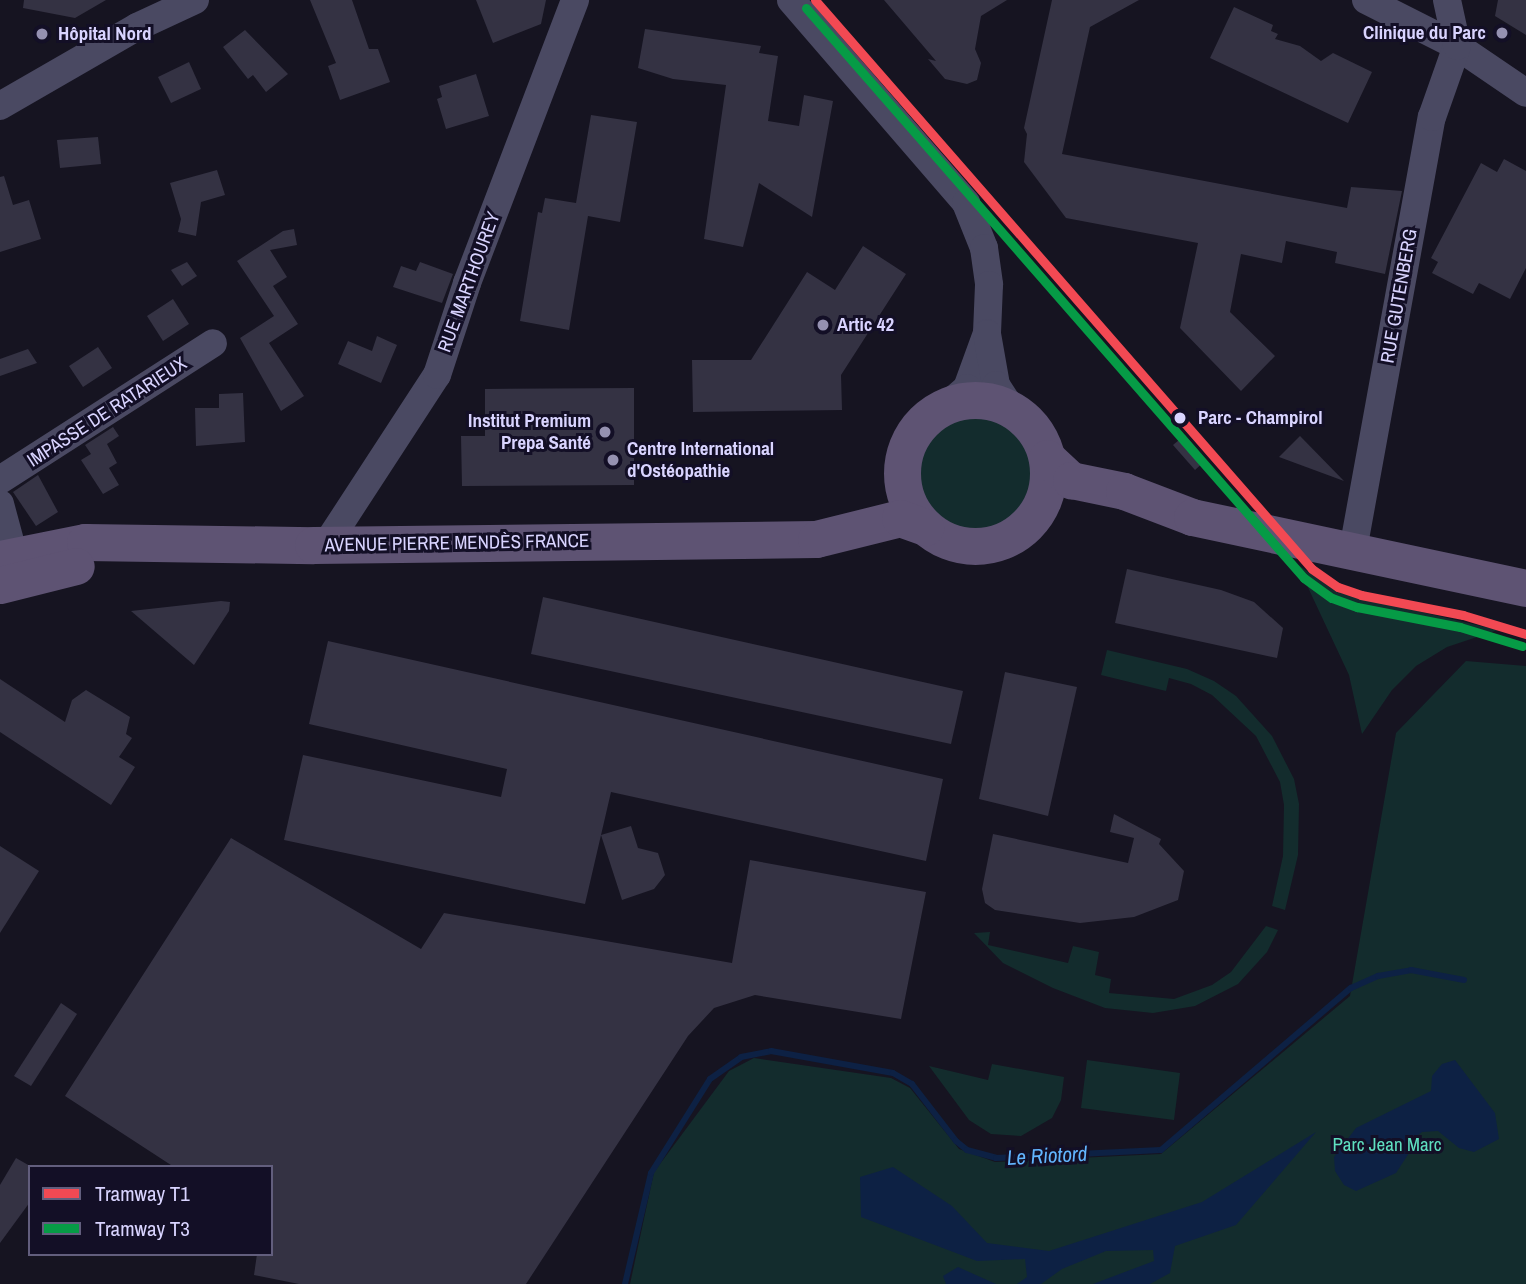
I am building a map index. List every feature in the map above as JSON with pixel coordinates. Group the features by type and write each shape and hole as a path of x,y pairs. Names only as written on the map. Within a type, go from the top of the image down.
{"main road":[{"path":"1031,520 1047,488 1047,458 1038,437 1012,410 979,400 944,408 915,432 902,464 906,500 925,527 952,541 991,543 1031,520 1049,509 1074,504 1120,514 1192,517 1526,588"},
{"path":"1047,458 1071,480 1124,491 1192,517"},
{"name":"AVENUE PIERRE MENDÈS FRANCE","path":"764,538 875,495 893,482 902,464"},
{"name":"AVENUE PIERRE MENDÈS FRANCE","path":"5,566 85,542 326,545 816,539 892,518 925,527"}],"street":[{"path":"0,106 137,27 195,0"},
{"name":"RUE MARTHOUREY","path":"326,545 437,374 467,283 575,0"},
{"path":"791,0 966,204 984,248 989,285 986,333 996,385 1012,410"},
{"path":"1366,0 1457,46 1526,93"},
{"path":"1447,0 1457,46"},
{"name":"RUE GUTENBERG","path":"1353,550 1432,117 1457,46"},
{"path":"944,408 967,388 986,333"},
{"name":"IMPASSE DE RATARIEUX","path":"0,481 213,343"},
{"path":"0,505 5,566"}],"green space":[{"path":"974,413 997,417 1017,430 1030,450 1034,473 1030,496 1017,516 997,529 974,533 951,529 931,516 918,496 914,473 918,450 931,430 951,417"},
{"path":"1297,564 1337,592 1498,630 1447,647 1416,666 1392,690 1362,734 1349,675"},
{"path":"1107,650 1187,669 1214,681 1236,696 1272,736 1294,779 1299,804 1298,855 1285,910 1272,906 1283,856 1284,805 1280,782 1256,736 1212,695 1191,684 1169,678 1166,691 1101,675"},
{"name":"Parc Jean Marc","path":"1466,661 1526,666 1526,1284 630,1284 654,1172 729,1071 754,1058 891,1078 910,1088 959,1149 995,1162 1161,1154 1350,996 1396,733"},
{"path":"1266,926 1278,930 1267,952 1238,984 1195,1006 1153,1013 1105,1008 1053,988 1003,963 974,933 990,932 988,945 1068,963 1073,946 1099,952 1095,975 1111,979 1109,993 1174,999 1212,985 1231,972"},
{"path":"1087,1060 1180,1073 1174,1120 1081,1108"},
{"path":"992,1064 1064,1077 1061,1100 1052,1118 1021,1136 991,1134 969,1120 929,1066 988,1080"}],"water":[{"path":"1455,1060 1495,1113 1499,1139 1474,1152 1459,1148 1438,1131 1422,1132 1409,1142 1409,1153 1396,1173 1356,1191 1344,1185 1335,1171 1334,1157 1356,1128 1431,1091 1432,1076 1442,1064"},
{"path":"1316,1132 1236,1225 1175,1246 1170,1273 1150,1284 1093,1284 1154,1261 1153,1250 1106,1251 1062,1269 1041,1284 1017,1284 1027,1277 1025,1259 977,1261 861,1217 860,1177 893,1167 952,1206 987,1243 1049,1251 1202,1202"},
{"path":"958,1267 996,1284 946,1284 943,1276"}],"building":[{"path":"24,0 106,0 75,18 23,8"},
{"path":"310,0 352,0 369,49 378,49 390,82 340,100 328,66 336,63"},
{"path":"476,0 546,0 541,24 493,43"},
{"path":"884,0 1007,0 981,16 975,49 981,63 977,80 967,84 945,79 928,59 936,61"},
{"path":"1052,0 1139,0 1090,27 1062,154 1347,208 1351,187 1402,191 1385,274 1335,263 1337,252 1286,241 1282,263 1241,254 1230,312 1275,356 1241,391 1180,328 1198,243 1066,218 1024,162 1027,134 1024,128"},
{"path":"1498,0 1526,0 1526,35 1495,16"},
{"path":"1234,7 1273,25 1271,31 1278,34 1275,39 1300,46 1321,61 1333,53 1372,72 1348,123 1210,58"},
{"path":"645,29 761,46 759,53 778,56 768,121 799,126 804,95 833,101 812,217 759,183 743,247 704,239 726,85 673,79 638,68"},
{"path":"245,30 288,74 266,92 253,75 248,79 223,47"},
{"path":"189,62 201,89 171,103 158,77"},
{"path":"476,74 489,116 446,129 437,99 442,97 439,86"},
{"path":"591,115 637,122 620,222 588,216 569,330 520,321 538,212 542,213 545,198 576,203"},
{"path":"98,137 101,164 60,168 57,140"},
{"path":"1504,159 1526,171 1526,268 1510,299 1479,283 1473,294 1432,273 1438,262 1431,258 1481,163 1497,172"},
{"path":"217,170 225,195 201,202 196,236 178,232 181,219 170,183"},
{"path":"4,176 13,205 29,200 41,239 0,252 0,177"},
{"path":"294,229 297,245 270,250 287,277 273,286 298,324 269,343 304,396 281,411 240,338 274,316 237,261 283,231"},
{"name":"Artic 42","path":"863,246 906,274 841,375 842,410 693,412 692,360 751,360 807,272 835,290"},
{"path":"187,262 197,276 182,286 171,270"},
{"path":"420,262 453,274 442,303 393,287 401,266 416,271"},
{"path":"173,299 189,324 163,341 147,316"},
{"path":"377,336 397,345 381,383 338,364 348,341 372,351"},
{"path":"98,347 112,368 83,387 69,366"},
{"path":"28,349 37,363 0,376 0,359"},
{"path":"634,388 634,485 462,486 461,436 485,436 485,389"},
{"path":"243,393 245,442 196,446 195,408 219,408 219,394"},
{"path":"113,427 119,436 107,444 117,463 109,468 119,485 103,494 81,460 91,454 85,445"},
{"path":"1185,435 1206,460 1195,470 1173,445"},
{"path":"1300,436 1344,481 1279,457"},
{"path":"38,475 58,512 36,526 13,492"},
{"path":"1127,569 1221,590 1254,602 1283,628 1277,658 1115,623"},
{"path":"543,597 963,691 951,744 531,654"},
{"path":"230,602 229,611 194,665 131,611"},
{"path":"328,641 943,779 926,861 611,792 585,904 284,840 303,755 501,797 507,769 309,724"},
{"path":"1005,672 1077,687 1048,816 979,799"},
{"path":"0,679 65,722 72,700 86,690 130,717 126,734 132,738 119,757 135,767 111,805 0,732"},
{"path":"1114,814 1161,839 1159,844 1184,871 1178,900 1134,917 1080,923 995,910 985,903 982,889 993,834 1128,863 1134,838 1110,832"},
{"path":"631,826 638,848 658,853 665,875 654,889 622,900 601,835"},
{"path":"231,838 421,949 444,913 732,963 750,860 926,892 901,1019 755,995 714,1008 688,1036 526,1284 299,1284 254,1275 257,1256 273,1256 273,1165 171,1165 65,1096"},
{"path":"0,846 39,871 0,933"},
{"path":"61,1003 77,1014 31,1086 14,1076"},
{"path":"16,1158 28,1165 28,1205 0,1243 0,1185"}],"waterway":[{"name":"Le Riotord","path":"625,1284 651,1173 710,1079 741,1057 771,1051 893,1073 912,1084 956,1141 967,1150 996,1158 1161,1150 1351,988 1378,976 1411,970 1464,980"}],"tram line":[{"name":"T1","path":"815,0 1312,569 1338,587 1361,595 1463,615 1526,634"},
{"name":"T3","path":"806,8 1304,578 1332,598 1357,607 1460,627 1522,646"}],"place":[{"name":"Clinique du Parc","path":"1502,33"},
{"name":"Hôpital Nord","path":"42,34"},
{"name":"Artic 42","path":"823,325"},
{"name":"Parc - Champirol","path":"1180,418"},
{"name":"Institut Premium Prepa Santé","path":"605,432"},
{"name":"Centre International d'Ostéopathie","path":"613,460"}]}
